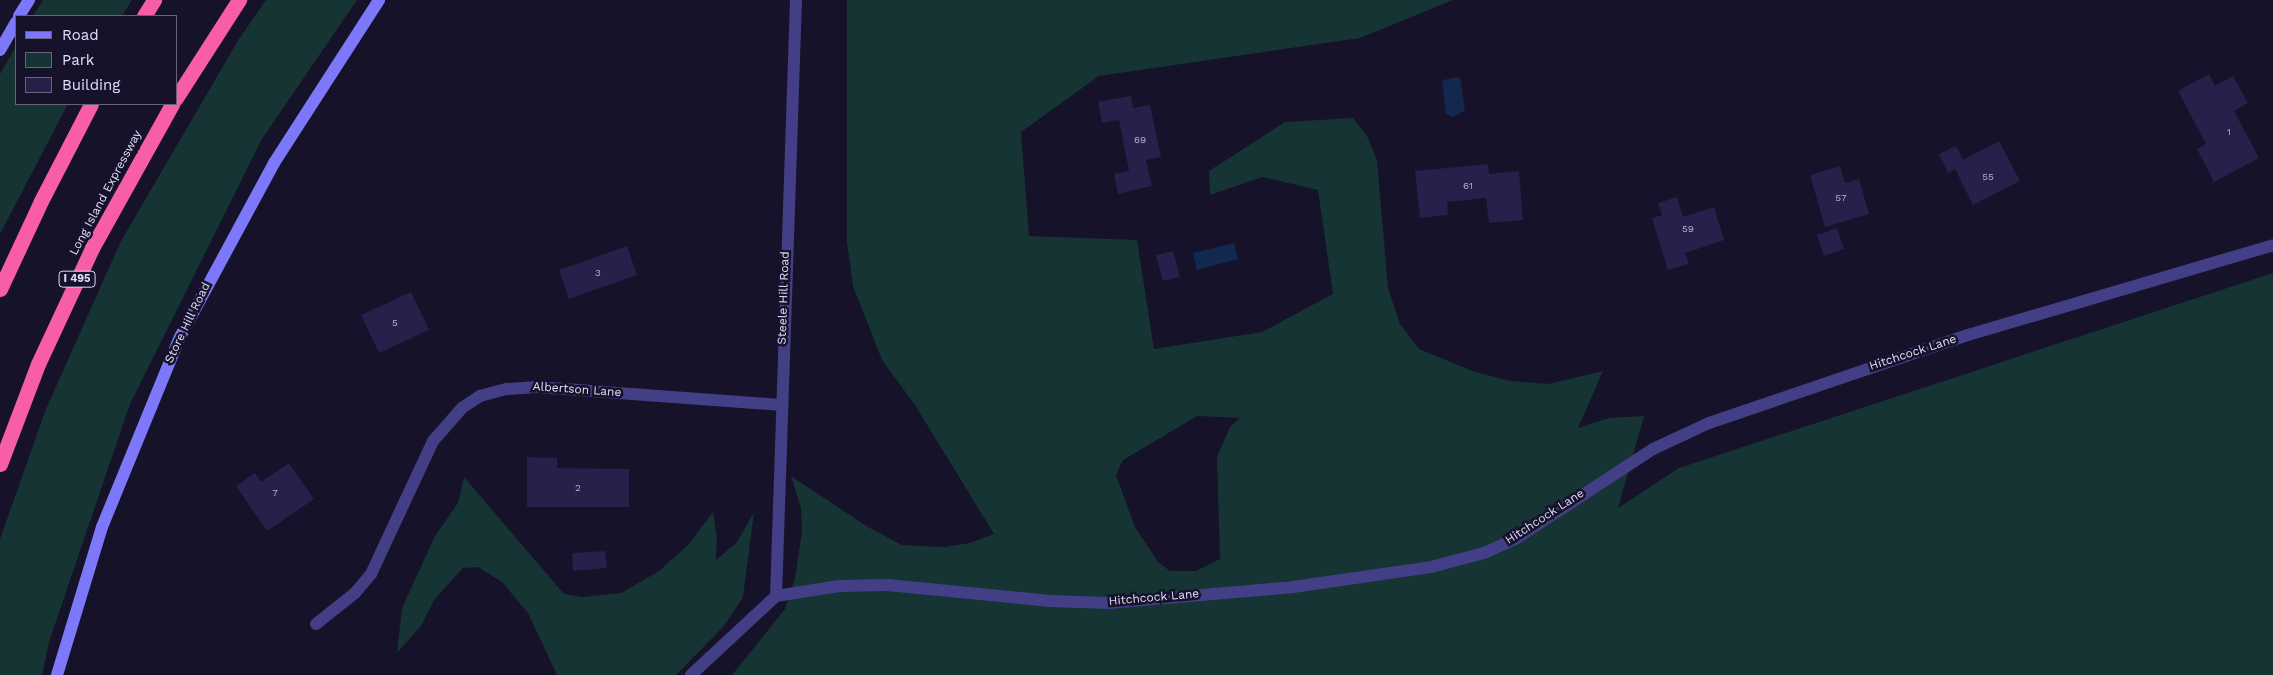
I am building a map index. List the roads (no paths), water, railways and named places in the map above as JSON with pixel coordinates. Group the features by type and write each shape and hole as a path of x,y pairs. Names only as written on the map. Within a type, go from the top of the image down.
{"highway":[{"path":"145,15 154,0"},
{"path":"178,95 239,0"},
{"path":"0,289 40,201 91,105"},
{"name":"Long Island Expressway","path":"0,464 38,364 92,248 171,105"}],"main road":[{"path":"20,15 29,0"},
{"name":"Store Hill Road","path":"57,675 109,509 180,338 274,163 379,0"},
{"path":"0,50 15,24"}],"street":[{"name":"Steele Hill Road","path":"776,596 780,406 796,0"},
{"name":"Hitchcock Lane","path":"776,596 839,586 887,585 1050,602 1108,603 1294,587 1431,567 1484,553 1517,538 1654,449 1756,405 1968,335 2273,245"},
{"name":"Albertson Lane","path":"316,624 355,593 371,574 433,441 462,408 480,396 507,389 537,387 780,406"},
{"path":"690,675 776,596"}],"water":[{"path":"1460,77 1465,111 1453,117 1446,114 1442,80"},
{"path":"1234,243 1238,259 1197,270 1193,253"}]}
